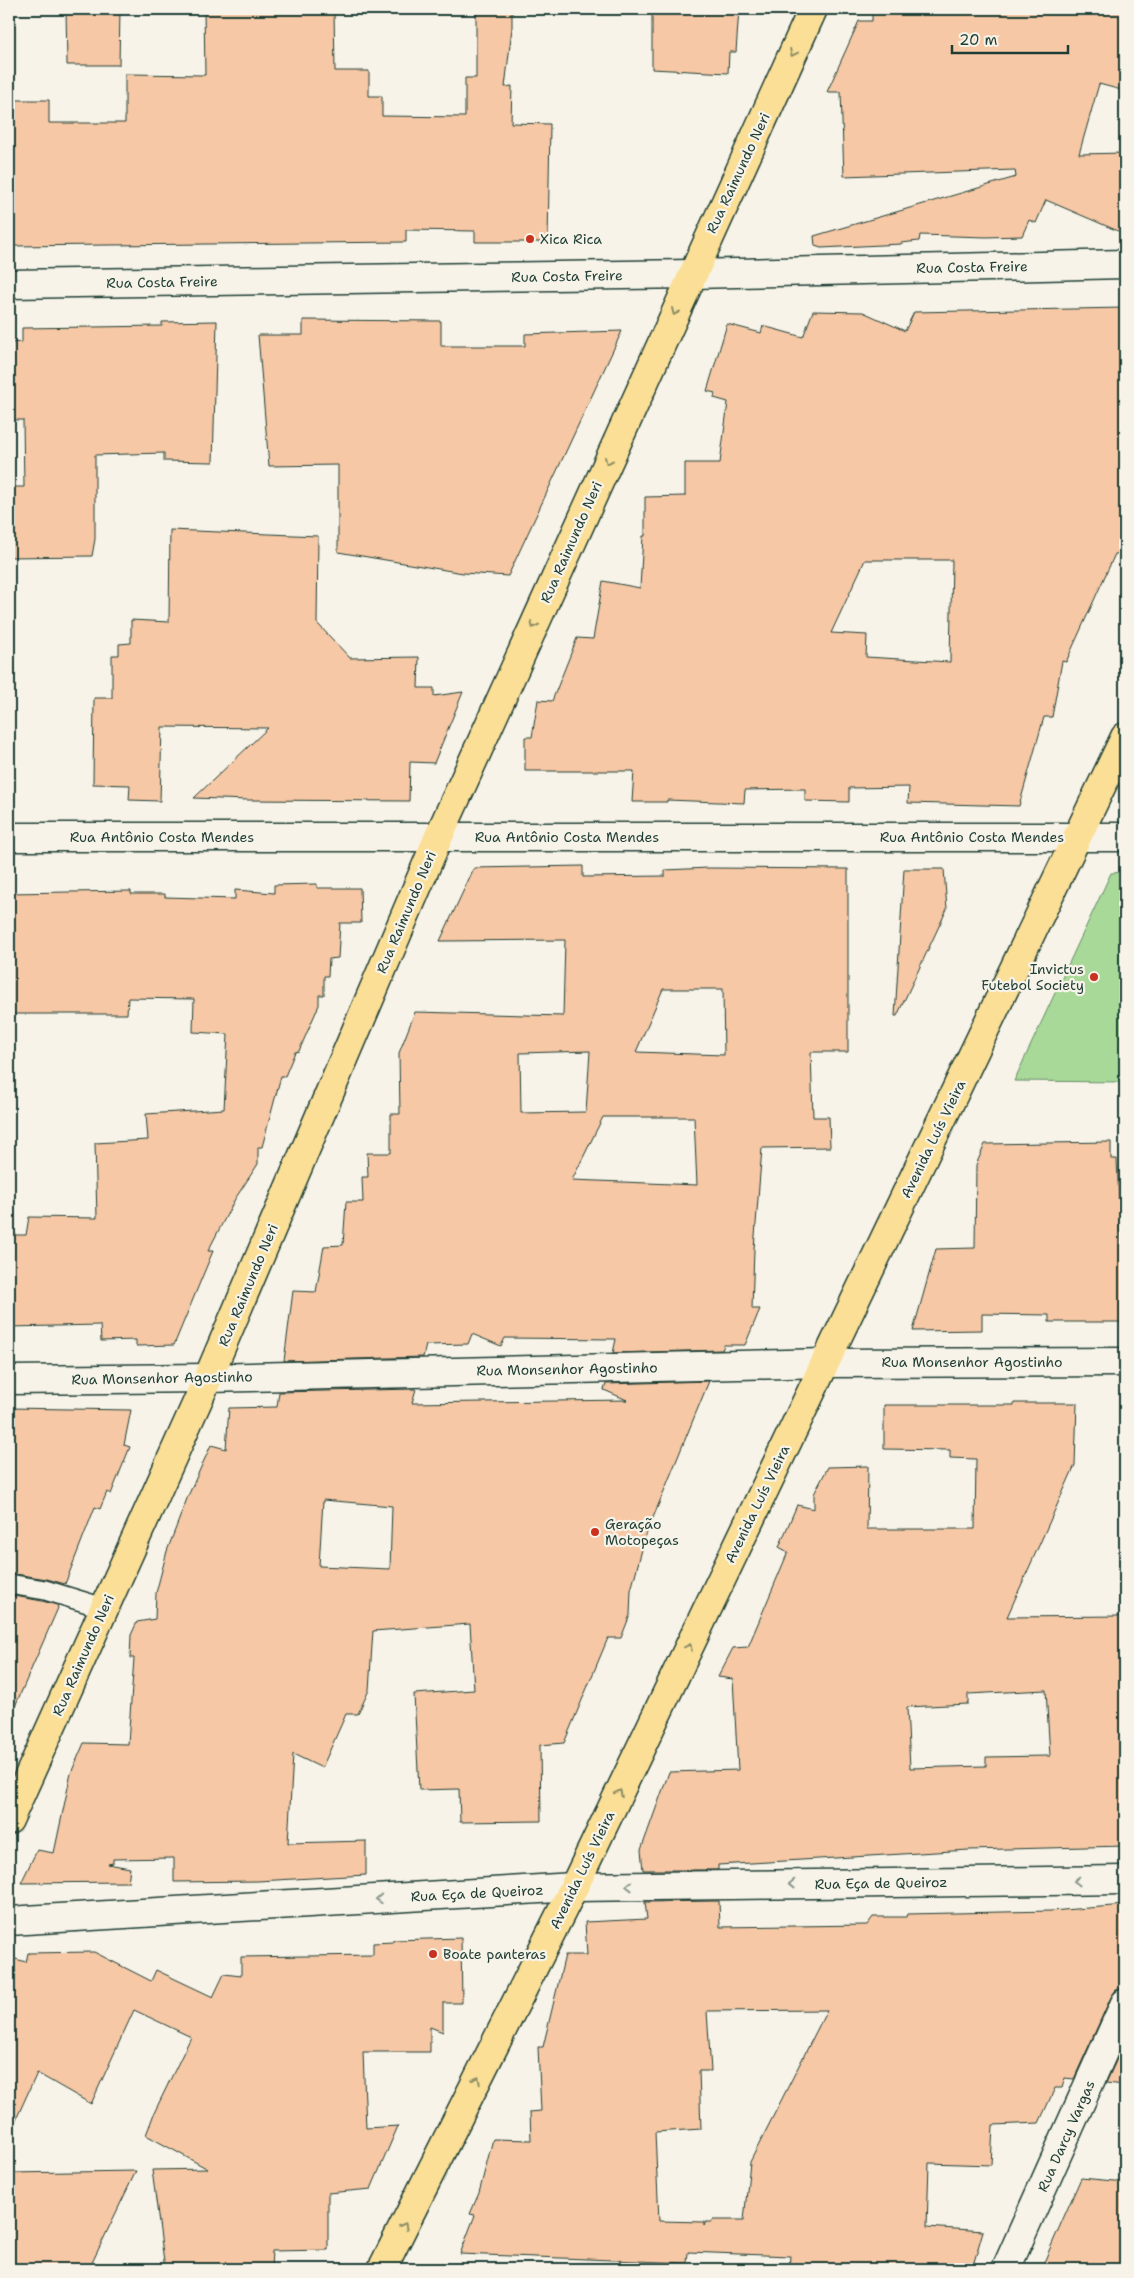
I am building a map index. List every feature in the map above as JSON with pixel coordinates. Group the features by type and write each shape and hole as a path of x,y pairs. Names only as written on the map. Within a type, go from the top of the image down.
{"main road":[{"name":"Rua Raimundo Neri","path":"9,1820 208,1378 439,836 813,9"},
{"name":"Avenida Luís Vieira","path":"382,2269 574,1887 1125,736"}],"street":[{"name":"Rua Costa Freire","path":"9,284 692,274 1125,264"},
{"name":"Rua Antônio Costa Mendes","path":"9,837 1125,837"},
{"name":"Rua Monsenhor Agostinho","path":"9,1380 208,1378 825,1363 1125,1362"},
{"name":"Rua Eça de Queiroz","path":"9,1921 574,1887 1125,1880"},
{"name":"Rua Darcy Vargas","path":"1006,2269 1125,2003"}],"lane":[{"path":"9,1584 45,1590 104,1608"}],"green space":[{"name":"Invictus Futebol Society","path":"1125,872 1125,1082 1014,1081 1111,873"}],"building":[{"path":"66,9 120,9 119,65 67,65"},
{"path":"204,9 334,9 335,71 369,71 369,96 382,96 382,116 465,117 465,78 476,78 476,9 512,9 512,28 505,87 512,86 511,123 550,124 548,242 475,242 475,231 406,230 406,242 9,246 9,100 49,100 49,123 125,123 125,74 205,75"},
{"path":"668,9 739,9 736,52 729,52 728,73 652,69 652,10 668,11"},
{"path":"872,9 1125,9 1125,91 1099,84 1079,154 1125,153 1125,234 1046,200 1036,223 1029,220 1022,236 920,235 919,241 901,244 821,248 815,246 814,236 1016,177 1015,170 844,176 841,92 827,92 859,21 872,21"},
{"path":"1125,308 1125,553 1115,554 1066,662 1062,661 1052,717 1044,717 1019,806 908,803 909,787 849,788 849,802 805,801 805,789 745,790 744,803 667,800 667,802 632,802 634,771 525,771 525,737 532,737 538,700 552,701 577,638 593,639 603,581 640,588 643,536 645,536 645,497 685,496 685,463 720,463 728,402 714,398 715,393 707,391 727,324 761,333 763,326 803,337 813,311 863,312 905,331 914,312","holes":["865,560 952,560 950,662 866,657 867,635 831,633"]},
{"path":"303,320 441,321 441,346 525,346 525,334 622,331 508,576 463,573 338,552 338,465 269,466 258,335 303,335"},
{"path":"217,321 213,462 164,461 164,453 95,455 95,539 92,556 9,557 9,487 24,487 23,420 9,420 9,343 22,342 22,328 162,326 162,322"},
{"path":"170,530 318,536 317,623 350,658 419,657 418,688 434,688 434,696 463,692 434,763 410,762 409,801 194,798 268,728 162,727 160,801 129,800 130,785 93,784 94,698 112,698 112,655 119,655 119,644 131,643 131,620 169,622"},
{"path":"583,866 583,877 665,876 665,870 709,868 848,869 848,1052 811,1052 813,1117 829,1117 830,1147 762,1148 754,1249 752,1309 760,1309 745,1345 724,1345 722,1350 613,1353 616,1339 505,1338 501,1346 472,1334 468,1344 426,1345 423,1357 284,1361 293,1291 316,1292 324,1246 343,1245 346,1202 363,1202 362,1177 368,1177 367,1153 391,1153 391,1114 400,1114 399,1053 415,1012 563,1016 565,940 440,941 474,868","holes":["663,989 723,989 724,1055 636,1052","590,1051 586,1112 521,1113 520,1053","603,1117 694,1117 697,1185 572,1180"]},
{"path":"904,869 944,869 947,909 897,1016 895,1016"},
{"path":"317,884 317,888 360,888 361,923 340,923 338,958 329,959 328,976 324,976 324,995 319,995 319,1005 299,1051 295,1052 285,1076 281,1076 262,1147 258,1147 258,1164 235,1199 208,1251 213,1251 174,1345 136,1346 136,1340 101,1341 100,1325 9,1327 9,1235 26,1235 29,1217 97,1218 95,1143 148,1140 146,1114 224,1109 228,1034 193,1032 194,999 128,998 127,1014 9,1014 9,893 131,891 131,894 165,894 165,897 235,899 235,890 274,893 274,885"},
{"path":"1111,1142 1111,1159 1117,1159 1121,1245 1125,1244 1125,1322 1049,1322 1049,1315 982,1314 982,1330 913,1331 936,1249 975,1248 976,1165 985,1144"},
{"path":"709,1381 646,1535 631,1590 630,1615 621,1638 608,1638 564,1743 540,1745 541,1821 460,1822 459,1789 419,1790 414,1694 474,1690 470,1624 373,1631 369,1690 358,1714 346,1714 322,1768 293,1754 288,1843 366,1841 366,1875 258,1881 174,1882 174,1858 113,1859 113,1863 108,1864 130,1868 128,1882 21,1883 37,1850 54,1853 71,1773 84,1743 128,1744 134,1658 130,1658 131,1635 137,1622 155,1619 156,1593 167,1551 188,1496 211,1445 226,1449 229,1408 277,1407 279,1392 416,1389 412,1403 627,1400 604,1390 606,1384","holes":["323,1500 392,1506 390,1569 319,1566"]},
{"path":"1014,1403 1077,1403 1075,1465 1007,1617 1125,1616 1125,1846 969,1850 718,1865 718,1870 643,1870 641,1850 669,1772 738,1770 733,1679 718,1677 733,1648 748,1647 788,1552 779,1547 797,1505 814,1509 814,1494 828,1467 868,1466 867,1529 975,1529 976,1459 950,1458 950,1450 884,1449 884,1405 1014,1405","holes":["1046,1690 1050,1756 986,1757 986,1766 910,1768 907,1707 968,1704 968,1694"]},
{"path":"9,1408 131,1410 124,1445 130,1447 111,1494 107,1492 100,1509 95,1507 65,1584 9,1573"},
{"path":"9,1595 42,1601 57,1605 58,1608 9,1720"},
{"path":"719,1901 720,1927 867,1925 873,1917 906,1917 907,1914 1051,1911 1125,1905 1125,1988 1116,1990 1111,1997 1074,2079 1065,2078 1062,2088 1055,2088 1039,2123 993,2125 991,2165 929,2163 927,2227 983,2231 972,2269 789,2269 790,2256 688,2252 687,2263 460,2254 475,2215 470,2214 479,2193 493,2139 531,2140 530,2112 541,2111 538,2047 543,2047 565,1955 587,1955 585,1922 647,1919 645,1902","holes":["827,2010 750,2162 744,2220 713,2220 712,2222 706,2222 704,2225 704,2222 659,2221 655,2132 701,2129 699,2071 711,2071 707,2011"]},
{"path":"461,1938 462,2003 443,2003 443,2032 430,2027 430,2052 363,2052 366,2128 398,2126 371,2189 328,2193 328,2250 272,2251 271,2269 165,2269 152,2170 208,2169 146,2135 155,2111 191,2037 134,2010 91,2104 37,2073 9,2135 9,1957 26,1962 28,1953 94,1952 151,1981 156,1970 213,1997 224,1974 241,1976 241,1957 373,1955 373,1943 393,1942 393,1940"},
{"path":"1125,2041 1125,2085 1106,2083"},
{"path":"136,2171 89,2269 9,2269 9,2173"},
{"path":"1081,2178 1125,2182 1125,2269 1041,2269"}],"place":[{"name":"Xica Rica","path":"530,239"},
{"name":"Invictus Futebol Society","path":"1094,977"},
{"name":"Geração Motopeças","path":"595,1532"},
{"name":"Boate panteras","path":"433,1954"}]}
